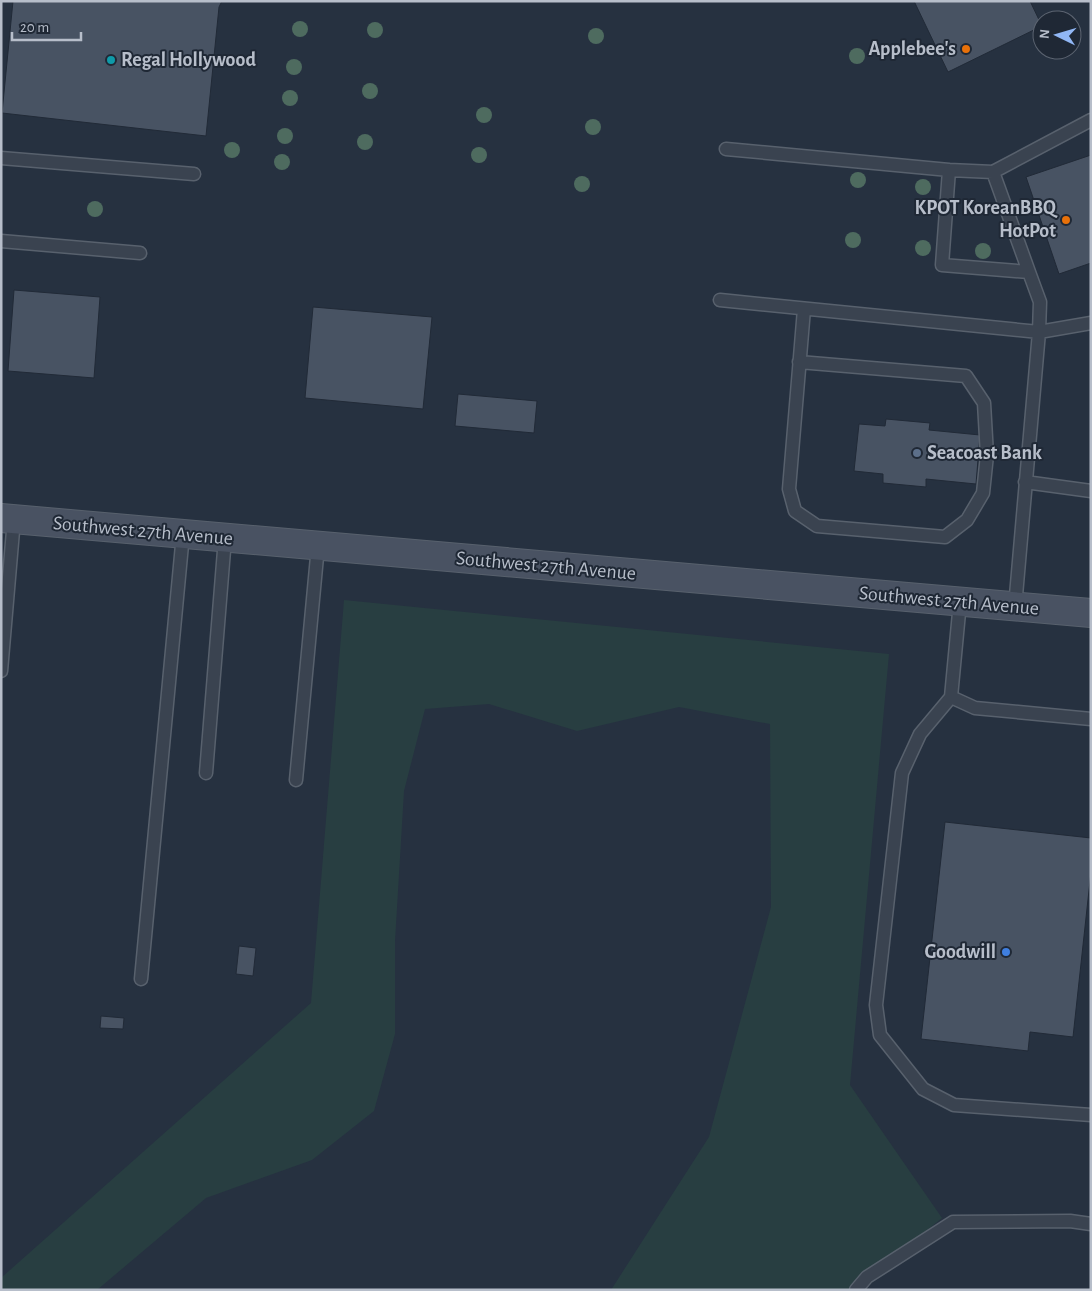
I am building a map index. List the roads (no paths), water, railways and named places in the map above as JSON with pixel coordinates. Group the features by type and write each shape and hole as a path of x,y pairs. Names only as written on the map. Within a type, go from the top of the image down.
{"main road":[{"name":"Southwest 27th Avenue","path":"7,519 1091,613"}],"lane":[{"path":"726,148 949,170 993,172 1091,120"},
{"path":"1,158 194,174"},
{"path":"949,170 942,265 1029,272"},
{"path":"993,172 1040,302 1039,332 1014,607"},
{"path":"1,241 140,253"},
{"path":"720,300 1039,332 1091,323"},
{"path":"799,362 966,376 984,403 988,456 983,493 967,520 945,537 817,526 795,511 789,489 799,362 804,309"},
{"path":"1025,482 1091,492"},
{"path":"1,671 7,519"},
{"path":"141,979 183,534"},
{"path":"206,773 225,538"},
{"path":"296,780 318,546"},
{"path":"960,602 951,697 920,734 902,773 876,1005 880,1035 923,1090 954,1105 1091,1114"},
{"path":"951,697 975,708 1091,719"},
{"path":"856,1290 867,1277 953,1222 1070,1221 1091,1224"}],"place":[{"name":"Applebee's","path":"966,49"},
{"name":"Regal Hollywood","path":"111,60"},
{"name":"KPOT KoreanBBQ HotPot","path":"1066,220"},
{"name":"Seacoast Bank","path":"917,453"},
{"name":"Goodwill","path":"1006,952"}]}
